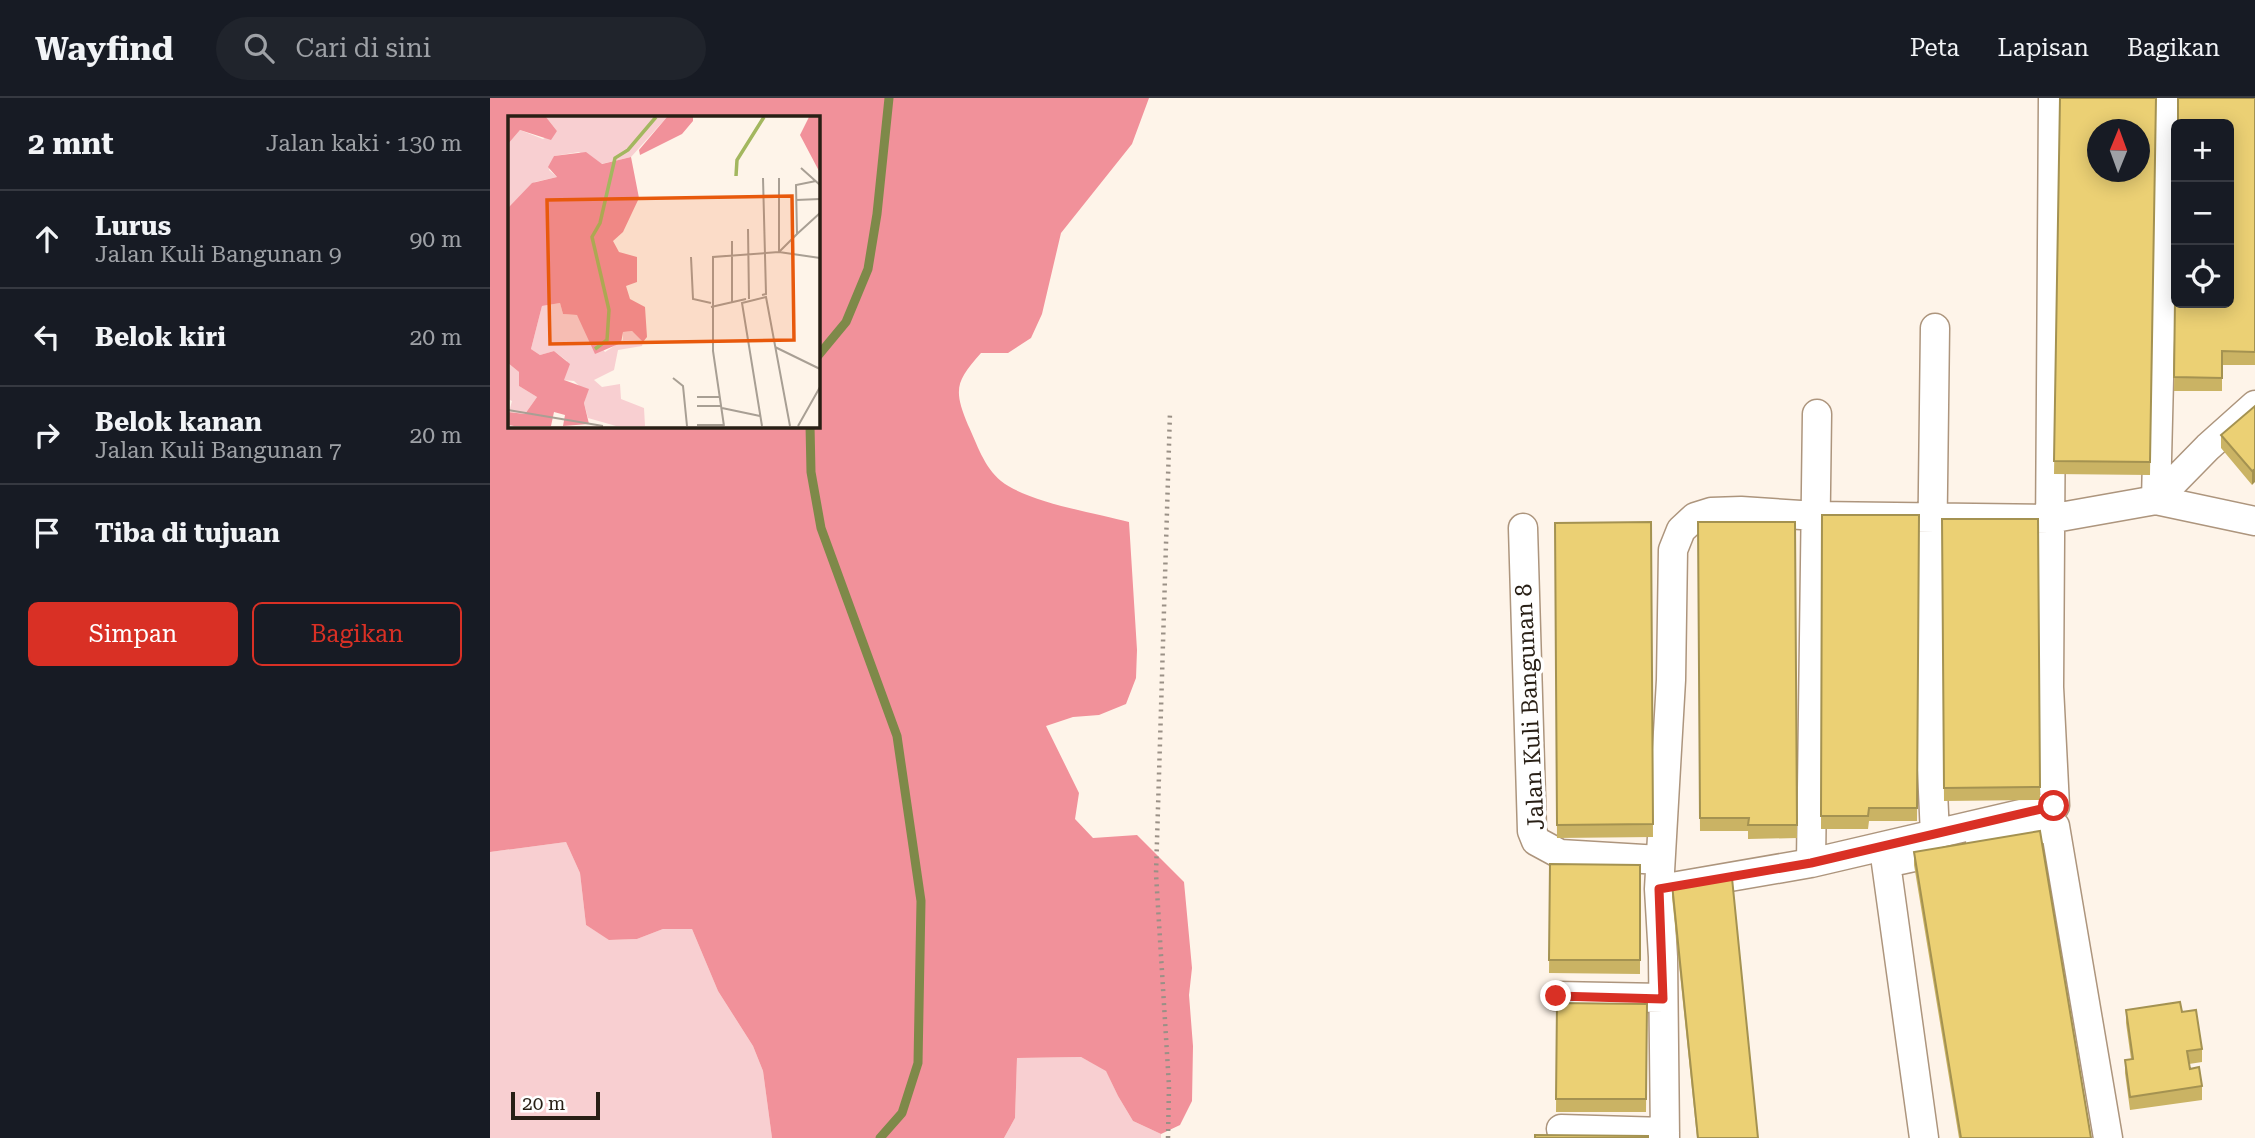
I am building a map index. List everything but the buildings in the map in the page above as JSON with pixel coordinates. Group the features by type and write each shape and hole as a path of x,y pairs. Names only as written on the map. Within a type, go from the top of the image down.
{"street":[{"path":"1659,889 1811,863 2054,806 2049,687 2053,98"},
{"path":"2156,500 2166,98"},
{"path":"1935,835 1930,726 1936,328"},
{"path":"2156,500 2208,447 2255,405"},
{"path":"1811,863 1816,414"},
{"path":"1561,1129 1665,1135 1659,889 1671,680 1673,550 1681,530 1695,517 1711,512 1741,511 1816,516 2049,519 2156,500 2255,521"},
{"name":"Jalan Kuli Bangunan 8","path":"1523,528 1532,831 1536,841 1560,854 1660,860"},
{"path":"1924,1138 1886,863 2055,827 2108,1138"},
{"path":"1556,996 1663,999"}],"path":[{"path":"1168,1138 1169,1086 1156,874 1170,412"}],"shaded area":[{"path":"490,98 1149,98 1132,144 1061,233 1042,314 1031,338 1008,353 981,353 966,371 959,394 963,413 982,455 1001,481 1044,501 1129,522 1137,650 1136,678 1126,704 1099,715 1073,717 1046,726 1079,793 1075,819 1093,838 1137,835 1184,882 1192,968 1189,995 1193,1046 1192,1101 1180,1125 1161,1134 1133,1121 1106,1071 1081,1057 1017,1058 1015,1118 1004,1138 772,1138 763,1071 753,1046 718,991 692,929 663,929 637,939 609,940 586,925 580,873 566,842 490,852"},
{"path":"566,842 580,873 586,925 610,940 637,939 663,929 692,929 718,991 753,1046 763,1071 772,1138 490,1138 490,852"},
{"path":"1081,1057 1106,1070 1133,1121 1161,1134 1161,1138 1004,1138 1015,1118 1017,1058"}],"waterway":[{"path":"819,355 846,322 868,269 877,214 889,98"},
{"path":"810,427 811,472 821,528 897,736 921,901 918,1063 902,1113 880,1138"}],"route":[{"path":"1556,996 1663,999 1659,889 1811,863 2054,806"}]}
